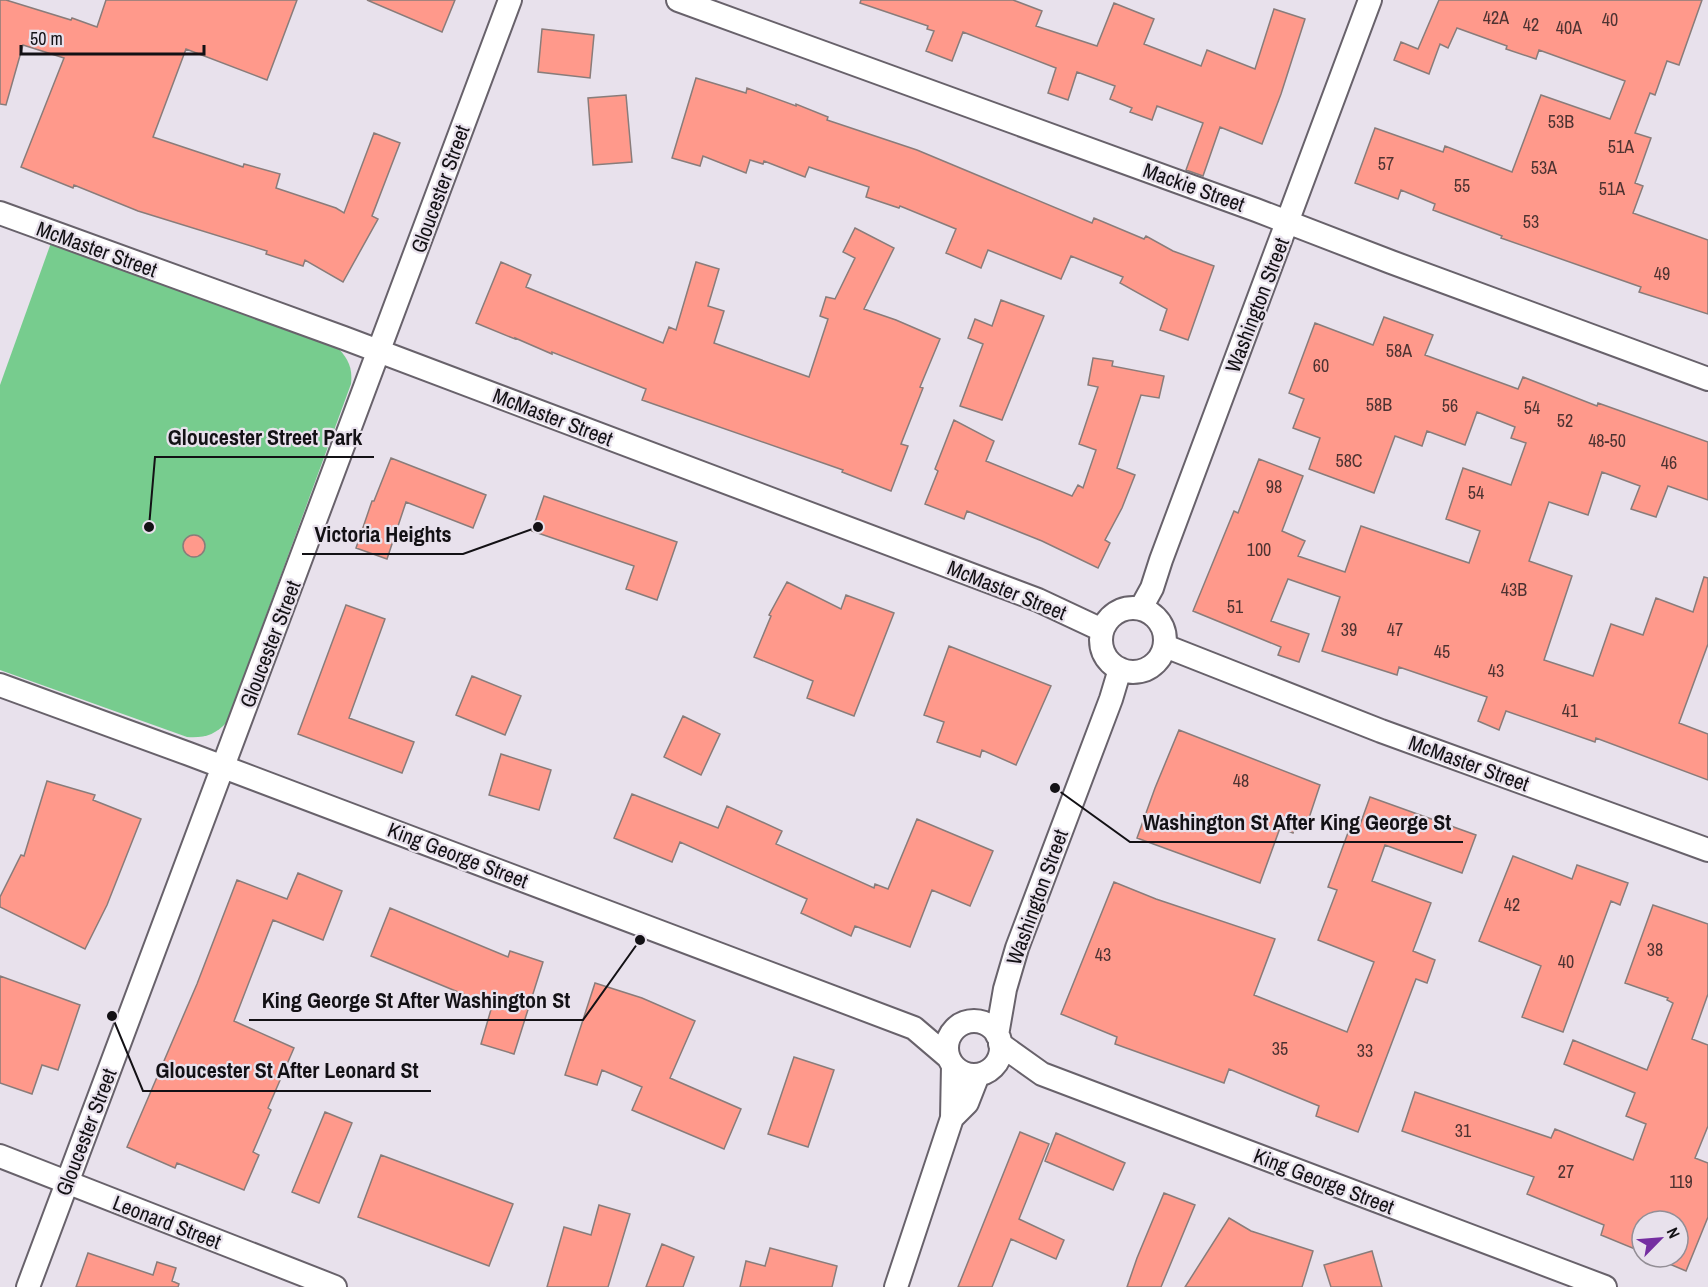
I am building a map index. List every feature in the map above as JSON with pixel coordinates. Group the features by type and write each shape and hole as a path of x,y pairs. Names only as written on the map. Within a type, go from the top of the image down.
{"street":[{"name":"Gloucester Street","path":"28,1287 510,0"},
{"name":"Mackie Street","path":"678,0 1288,222 1708,379"},
{"name":"Washington Street","path":"1142,608 1152,588 1370,0"},
{"name":"McMaster Street","path":"0,213 380,352 1038,600 1102,630"},
{"path":"1125,608 1142,608 1156,616 1161,622 1166,638 1165,646 1152,667 1136,672 1120,669 1106,657 1101,639 1102,630 1106,622 1117,611 1125,608"},
{"name":"McMaster Street","path":"1165,646 1381,731 1708,850"},
{"name":"Washington Street","path":"998,1040 1005,989 1017,948 1112,699 1120,669"},
{"name":"King George Street","path":"0,685 224,767 914,1028 951,1061"},
{"name":"Washington Street","path":"963,1025 990,1006 1005,989"},
{"path":"896,1287 952,1118 951,1061 948,1041 963,1025 985,1024 998,1040 998,1060 982,1073 967,1103 952,1118"},
{"name":"King George Street","path":"914,1028 963,1025"},
{"name":"King George Street","path":"998,1040 1042,1074 1605,1287"},
{"path":"951,1061 960,1071 982,1073"},
{"name":"King George Street","path":"982,1073 1042,1074"},
{"name":"Leonard Street","path":"0,1156 335,1287"}],"green space":[{"path":"52,240 335,345 350,367 351,384 227,722 209,735 187,737 0,670 0,385"}],"building":[{"path":"0,0 71,20 72,18 97,27 106,0 297,0 267,80 186,49 153,137 243,167 244,164 280,174 276,188 336,208 344,213 374,133 400,143 372,216 378,219 343,282 305,260 303,266 266,254 267,251 138,211 74,185 73,188 21,167 64,58 23,45 6,105 0,104"},
{"path":"367,0 455,0 442,32"},
{"path":"861,0 1013,0 1042,11 1036,26 1097,46 1114,3 1154,19 1144,44 1201,66 1207,50 1255,69 1274,9 1305,19 1262,144 1220,127 1203,176 1186,170 1203,123 1157,106 1152,120 1130,112 1132,108 1110,99 1115,86 1077,72 1068,100 1048,93 1056,68 963,32 952,61 926,51 934,31 927,29 928,26 860,3"},
{"path":"1439,0 1702,0 1679,65 1667,61 1655,95 1650,93 1635,133 1651,138 1635,183 1643,186 1633,213 1708,240 1708,314 1639,292 1641,287 1501,238 1502,236 1433,210 1435,204 1401,190 1398,199 1355,183 1375,128 1443,152 1445,146 1512,172 1541,95 1610,119 1625,81 1539,50 1536,59 1457,28 1448,48 1440,44 1429,74 1394,60 1401,42 1418,49"},
{"path":"542,29 594,35 590,78 538,72"},
{"path":"696,78 746,93 747,88 796,106 796,104 828,117 827,120 917,150 1092,223 1094,218 1144,239 1146,236 1173,251 1214,266 1188,340 1160,330 1167,309 1120,283 1123,277 1071,256 1061,279 988,250 981,268 946,253 956,229 900,206 899,208 866,197 869,187 809,167 805,177 764,161 763,164 750,160 746,173 703,156 700,166 672,158"},
{"path":"626,95 632,162 593,165 588,98"},
{"path":"855,228 894,248 864,309 940,339 920,387 923,388 901,444 908,446 891,491 842,472 843,470 642,400 646,389 476,323 501,262 531,275 526,287 663,343 669,327 676,330 696,262 719,269 708,306 724,311 714,343 809,377 828,319 820,316 826,297 835,299 855,258 843,252"},
{"path":"1001,300 1044,316 1002,420 960,406 983,344 968,338 975,319 992,326"},
{"path":"1384,317 1433,335 1425,355 1518,389 1523,377 1597,406 1598,403 1708,442 1708,500 1668,486 1656,517 1631,509 1640,486 1602,472 1588,515 1549,502 1529,561 1572,576 1544,660 1593,676 1611,624 1643,635 1656,598 1693,612 1704,577 1708,578 1708,644 1679,723 1708,734 1708,780 1596,738 1595,742 1506,711 1499,730 1478,721 1487,697 1399,667 1397,675 1322,651 1340,597 1288,579 1271,621 1309,634 1299,662 1278,655 1281,647 1193,611 1234,511 1238,513 1259,459 1303,476 1282,531 1305,541 1298,556 1345,572 1361,526 1469,563 1480,531 1446,519 1463,468 1511,485 1526,443 1511,438 1515,427 1477,412 1465,445 1427,431 1422,446 1395,436 1374,493 1309,469 1320,438 1293,428 1304,399 1289,393 1315,323 1373,345"},
{"path":"1093,358 1113,361 1112,366 1164,376 1159,398 1141,395 1117,468 1135,475 1122,508 1105,540 1110,543 1098,568 1042,541 967,511 964,519 925,504 938,471 935,469 954,420 994,441 986,461 1072,496 1078,485 1083,488 1096,450 1079,444 1098,387 1088,385"},
{"path":"391,458 486,495 473,528 406,502 387,559 356,548 372,501 374,501"},
{"path":"544,496 677,542 657,600 626,589 634,566 532,531"},
{"path":"194,535 202,538 205,546 202,554 194,557 186,554 183,546 186,538"},
{"path":"787,582 841,609 846,595 894,613 854,716 807,698 813,681 754,657 771,616 769,615"},
{"path":"346,605 385,619 349,718 414,742 402,773 298,734"},
{"path":"949,646 1051,686 1016,765 982,750 980,757 937,742 944,722 924,715"},
{"path":"472,676 521,696 505,735 456,715"},
{"path":"683,716 720,734 701,775 664,757"},
{"path":"1179,730 1320,785 1306,827 1296,823 1293,833 1280,828 1260,883 1137,838"},
{"path":"501,754 551,770 539,810 489,795"},
{"path":"47,781 95,795 93,800 141,819 107,905 85,949 0,907 0,897 21,855 24,856"},
{"path":"632,794 718,828 727,806 782,831 776,844 874,888 875,884 888,889 917,819 993,851 970,906 932,890 910,947 855,926 851,936 801,913 807,899 680,842 672,862 614,838"},
{"path":"1370,797 1476,835 1462,873 1385,845 1372,881 1431,903 1413,951 1435,960 1427,983 1416,979 1358,1132 1316,1116 1319,1106 1229,1069 1224,1083 1115,1044 1117,1037 1061,1014 1114,882 1156,899 1275,939 1254,995 1347,1032 1374,962 1318,940 1337,890 1328,887 1349,830 1357,833"},
{"path":"1513,856 1572,879 1577,865 1628,883 1620,905 1611,901 1563,1032 1522,1017 1541,966 1479,941"},
{"path":"298,873 342,891 323,940 273,920 234,1021 294,1048 268,1108 271,1110 253,1152 259,1155 244,1190 177,1163 175,1168 127,1147 197,984 237,880 287,899"},
{"path":"1653,905 1708,924 1708,994 1692,1039 1708,1045 1708,1126 1695,1158 1708,1163 1708,1217 1690,1261 1690,1209 1630,1209 1630,1247 1601,1235 1604,1225 1527,1194 1534,1177 1402,1131 1415,1092 1551,1138 1555,1129 1633,1160 1646,1124 1626,1116 1635,1093 1564,1064 1573,1040 1647,1070 1673,1003 1667,1000 1668,998 1625,983"},
{"path":"390,908 508,957 510,951 543,962 514,1054 481,1044 492,1006 371,956"},
{"path":"0,976 80,1005 58,1070 42,1065 32,1094 0,1083"},
{"path":"595,983 642,998 695,1021 670,1078 741,1109 724,1149 632,1110 642,1087 602,1070 597,1085 565,1075"},
{"path":"794,1057 834,1070 808,1147 768,1134"},
{"path":"325,1112 352,1123 319,1203 292,1192"},
{"path":"1020,1132 1049,1144 1019,1219 1064,1240 1056,1259 1011,1239 992,1287 958,1287"},
{"path":"1056,1133 1125,1163 1113,1190 1045,1161"},
{"path":"381,1155 513,1204 489,1266 358,1217"},
{"path":"1164,1193 1195,1205 1161,1287 1127,1287 1137,1258"},
{"path":"599,1205 630,1214 608,1287 547,1287 564,1227 591,1235"},
{"path":"1229,1218 1251,1231 1313,1251 1302,1287 1185,1287"},
{"path":"662,1244 694,1257 683,1287 646,1287"},
{"path":"770,1248 837,1266 832,1287 740,1287 746,1261 765,1266"},
{"path":"1372,1251 1382,1287 1331,1287 1324,1265"},
{"path":"88,1253 153,1275 157,1262 176,1268 172,1281 179,1284 178,1287 76,1287"}],"place":[{"name":"Gloucester Street Park","path":"149,527"},
{"name":"Victoria Heights","path":"538,527"},
{"name":"Washington St After King George St","path":"1055,788"},
{"name":"King George St After Washington St","path":"640,940"},
{"name":"Gloucester St After Leonard St","path":"112,1016"}]}
